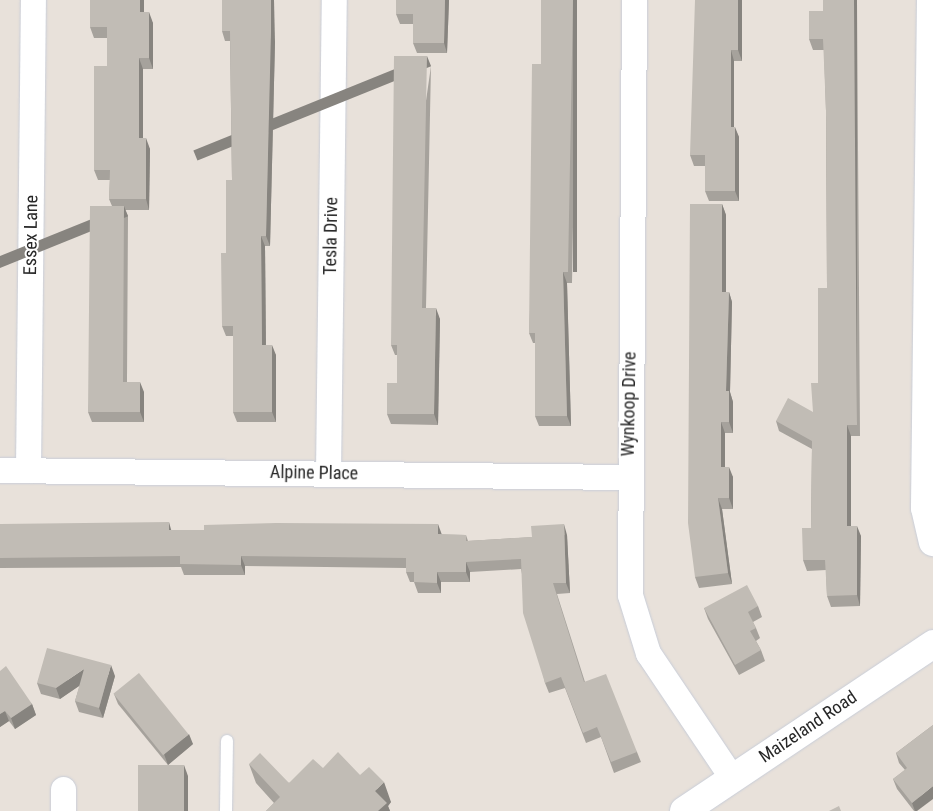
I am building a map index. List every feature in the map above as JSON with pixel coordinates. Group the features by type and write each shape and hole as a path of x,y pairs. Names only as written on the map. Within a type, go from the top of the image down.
{"main road":[{"path":"931,0 925,508 933,542"},
{"name":"Maizeland Road","path":"684,811 933,644"}],"street":[{"name":"Essex Lane","path":"28,470 33,0"},
{"name":"Tesla Drive","path":"328,473 334,0"},
{"name":"Wynkoop Drive","path":"634,0 627,565 637,624 664,680 732,778"},
{"name":"Alpine Place","path":"0,470 628,477"}],"lane":[{"path":"226,811 227,741"}],"building":[{"path":"90,0 140,0 140,12 149,12 149,58 139,58 139,138 146,138 146,199 109,199 110,170 94,170 94,66 107,66 107,27 90,27"},
{"path":"222,0 271,0 266,236 261,236 262,345 272,345 272,412 233,412 233,326 222,326 221,253 226,253 226,180 232,180 230,31 222,31"},
{"path":"396,0 445,0 444,43 413,43 413,14 396,14"},
{"path":"541,0 573,0 568,272 563,272 567,416 535,416 535,333 529,333 532,64 541,64"},
{"path":"695,0 738,0 738,50 731,50 731,127 735,127 735,191 705,191 705,155 690,155"},
{"path":"823,0 854,0 857,425 847,425 847,526 857,526 857,595 827,596 825,560 803,560 802,528 811,528 812,441 776,421 788,398 813,412 811,383 818,383 818,288 827,288 826,111 823,39 809,39 809,11 823,11"},
{"path":"394,56 427,56 422,308 436,308 434,414 387,414 387,383 397,383 397,345 391,345"},
{"path":"690,204 722,204 722,292 729,292 726,391 729,391 729,422 721,422 721,467 729,467 729,498 718,498 728,573 695,577 688,523"},
{"path":"90,206 124,206 123,382 140,382 140,412 88,412"},
{"path":"169,522 169,530 204,530 204,525 276,523 438,524 438,534 466,535 466,541 532,537 531,526 564,524 566,583 553,583 584,682 606,674 637,752 611,762 597,727 583,733 561,677 545,683 523,613 521,559 466,562 466,572 437,572 437,583 414,582 414,572 406,572 406,558 241,556 241,565 180,564 180,556 0,558 0,524"},
{"path":"747,585 758,606 748,612 756,628 750,631 761,650 735,665 704,608"},
{"path":"47,648 111,665 99,708 75,701 84,669 56,688 37,683"},
{"path":"6,666 32,704 11,718 5,711 0,714 0,671"},
{"path":"139,673 189,734 163,755 113,694"},
{"path":"933,725 933,786 912,803 893,779 907,768 896,753"},
{"path":"338,752 360,775 369,767 384,782 375,791 387,803 378,811 266,811 280,797 249,764 260,753 289,783 313,759 323,768"},
{"path":"138,765 184,765 184,811 138,811"},
{"path":"839,806 841,811 829,811"}]}
